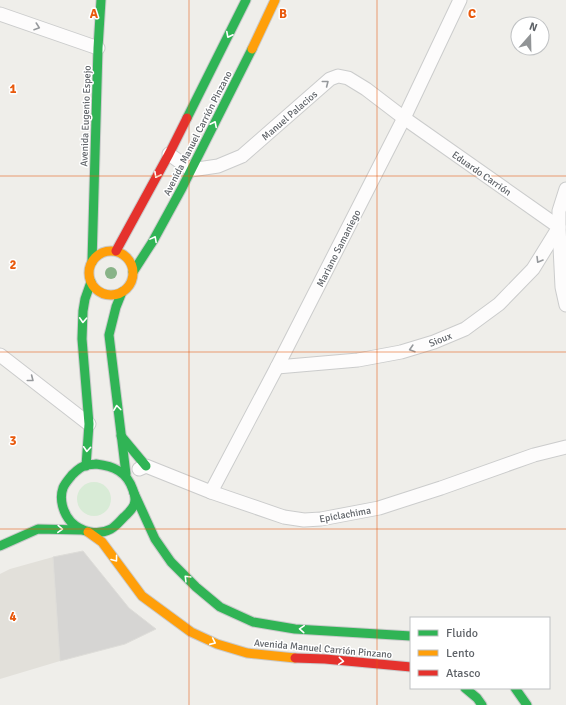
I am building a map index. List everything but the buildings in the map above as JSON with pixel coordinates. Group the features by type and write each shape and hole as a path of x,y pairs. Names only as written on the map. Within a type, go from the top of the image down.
{"main road":[{"name":"Avenida Eugenio Espejo","path":"92,262 98,48 101,0"},
{"name":"Avenida Manuel Carrión Pinzano","path":"112,251 169,154 246,0"},
{"name":"Avenida Manuel Carrión Pinzano","path":"134,272 145,256 191,170 240,74 275,0"},
{"path":"92,233 112,251"},
{"path":"112,251 122,254 128,258 134,272 128,287 122,292 114,295 100,292 95,288 89,275 92,262 96,256 102,252 112,251"},
{"path":"86,466 89,424 82,339 85,299 91,282"},
{"path":"38,529 102,532 115,527 134,505 134,493 126,474 109,335 116,307 122,292"},
{"path":"121,436 146,466"},
{"path":"85,531 74,525 61,512 63,488 68,479 76,471 86,466 96,464 116,468 126,474"},
{"name":"Avenida Manuel Carrión Pinzano","path":"134,493 155,539 171,562 196,587 220,607 253,622 295,629 410,636"},
{"path":"0,546 38,529 48,521"},
{"name":"Avenida Manuel Carrión Pinzano","path":"85,531 102,542 142,596 191,632 217,644 247,653 410,667"},
{"path":"466,689 477,698 482,705"},
{"path":"516,689 527,705"}],"street":[{"name":"Mariano Samaniego","path":"211,492 277,367 404,118 460,0"},
{"path":"0,14 98,48"},
{"name":"Manuel Palacios","path":"191,170 218,166 242,156 330,79 338,76 348,78 366,89 404,118"},
{"name":"Eduardo Carrión","path":"404,118 559,227"},
{"path":"169,154 191,170"},
{"path":"566,189 559,227 562,287 566,306"},
{"name":"Sioux","path":"277,367 358,360 401,352 434,342 465,329 499,304 533,269 559,227"},
{"path":"0,355 89,424"},
{"name":"Epiclachima","path":"146,466 211,492 284,517 304,520 321,519 379,508 534,455 566,447"},
{"path":"126,474 146,466"}],"shaded area":[{"path":"53,557 60,661 0,679 0,574 10,569"}],"green space":[{"path":"91,482 97,482 101,483 108,489 111,499 110,506 104,513 97,516 91,516 87,515 80,509 77,502 77,496 78,492 84,485"}],"traffic: fast":[{"path":"92,262 98,48 101,0"},
{"path":"187,118 246,0"},
{"path":"133,272 153,241 182,188 252,49"},
{"path":"86,466 89,424 82,339 83,311 85,299 91,282"},
{"path":"122,292 116,307 109,335 126,474"},
{"path":"121,436 146,466"},
{"path":"96,464 109,466 123,474 130,484 135,499 131,510 111,529 101,532 90,532 71,522 64,510 61,497 64,486 75,472 85,466 96,464"},
{"path":"134,493 155,539 171,562 196,587 220,607 253,622 295,629 410,636"},
{"path":"0,546 38,529 82,530"},
{"path":"466,689 477,698 482,705"},
{"path":"516,689 527,705"}],"traffic: slow":[{"path":"252,49 275,0"},
{"path":"107,251 115,251 127,257 133,269 133,273 133,277 127,289 115,295 107,295 95,289 89,277 89,269 95,257 107,251"},
{"path":"88,532 102,542 142,596 191,632 217,644 247,653 295,658"}],"traffic: jam":[{"path":"116,251 187,118"},
{"path":"295,658 325,659 410,667"}]}
